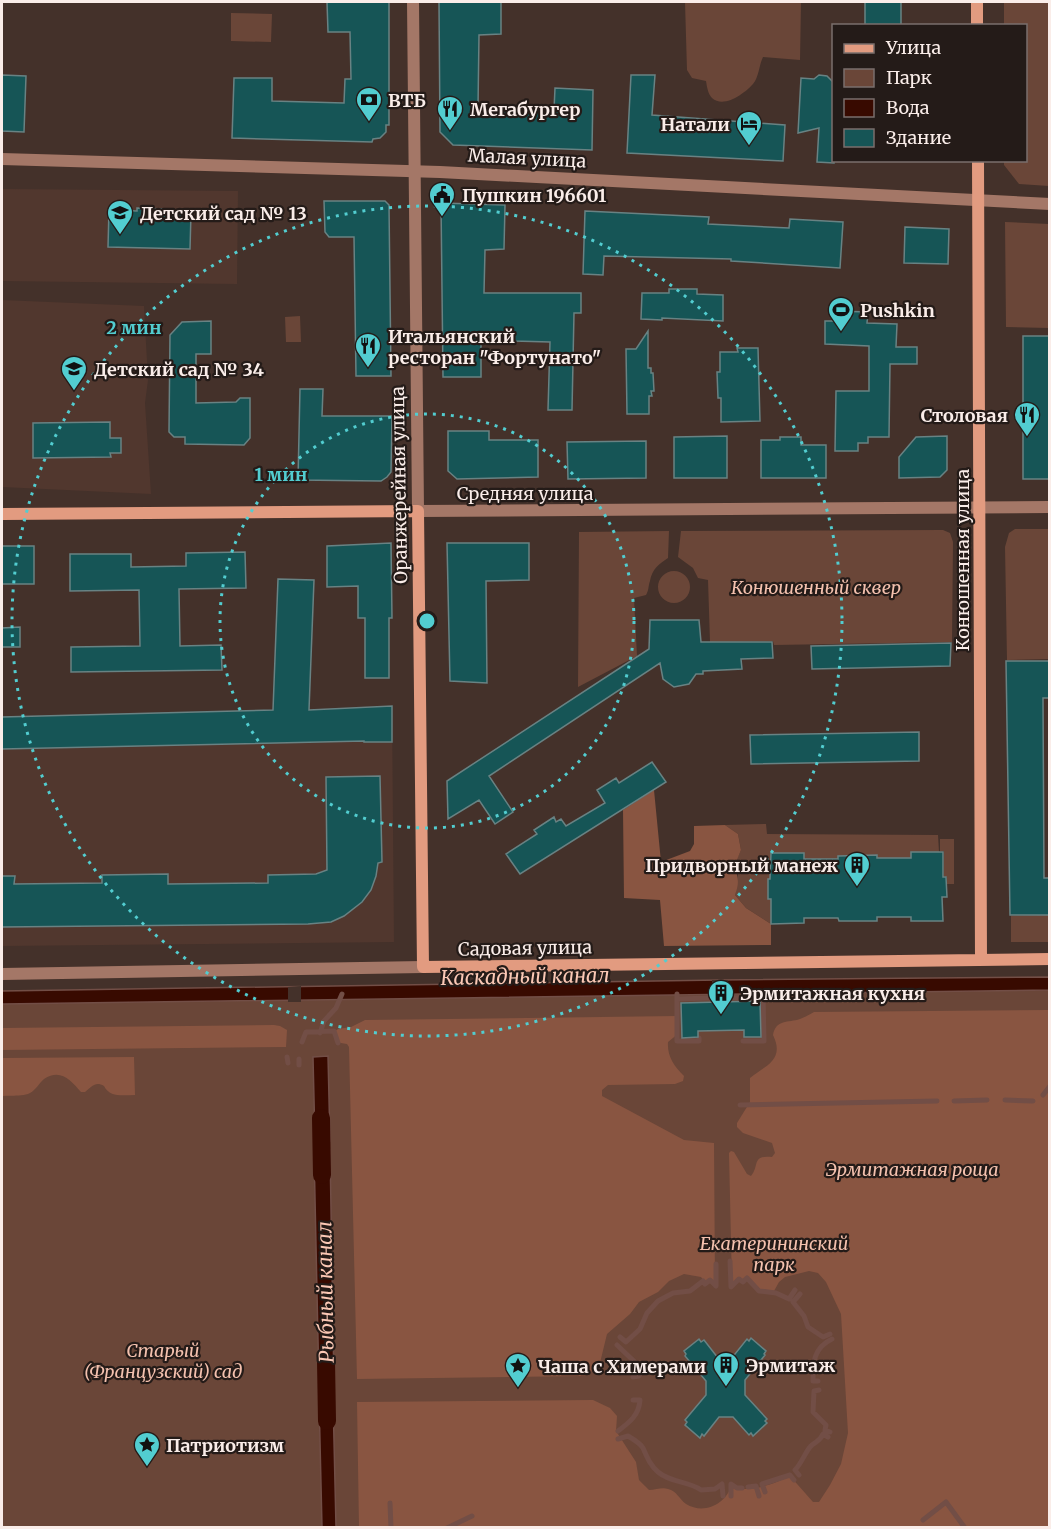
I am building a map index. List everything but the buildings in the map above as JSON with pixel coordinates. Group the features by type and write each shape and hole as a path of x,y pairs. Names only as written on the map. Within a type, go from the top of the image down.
{"main road":[{"path":"977,2 977,24"},
{"name":"Конюшенная улица","path":"978,162 981,959"},
{"name":"Средняя улица","path":"2,514 418,511"},
{"name":"Оранжерейная улица","path":"418,511 423,967"},
{"name":"Садовая улица","path":"423,967 1050,959"}],"street":[{"name":"Оранжерейная улица","path":"413,2 418,511"},
{"name":"Малая улица","path":"2,159 414,171 1050,204"},
{"name":"Средняя улица","path":"418,511 1050,507"},
{"name":"Садовая улица","path":"2,974 423,967"}],"shaded area":[{"name":"Детский сад № 13","path":"2,189 238,191 237,284 2,281"},
{"name":"Детский сад № 34","path":"2,300 144,306 148,380 145,403 151,494 2,487"},
{"path":"392,706 394,942 2,946 2,717 271,710 318,720 318,709"}],"green space":[{"path":"685,2 801,2 800,60 763,57 757,78 749,88 728,101 717,101 712,98 706,81 692,78 687,70"},
{"path":"1004,2 1049,2 1049,186 1019,184 1004,165 1004,162 1027,162 1027,24 1004,24"},
{"path":"231,13 272,14 271,42 231,41"},
{"path":"1005,222 1049,224 1049,328 1006,327"},
{"path":"300,316 301,342 286,342 285,317"},
{"path":"1015,529 1049,529 1049,659 1007,660 1005,547 1009,533"},
{"name":"Конюшенный сквер","path":"943,530 950,533 953,542 952,642 774,645 773,641 710,642 708,580 698,578 693,568 678,557 681,531"},
{"path":"669,531 668,558 654,570 646,595 634,598 637,656 578,687 579,532"},
{"name":"Конюшенный сквер","path":"674,571 685,576 690,587 685,598 674,603 663,598 658,587 663,576"},
{"path":"654,790 661,862 690,851 694,844 694,826 725,825 738,834 741,850 734,867 738,881 735,895 746,908 771,924 771,945 664,946 660,900 624,898 623,810"},
{"path":"766,824 767,834 938,835 939,852 911,852 911,858 877,858 876,855 838,856 838,859 804,859 803,853 771,853 768,899 771,899 771,924 746,908 735,895 738,874 733,867 741,850 738,834 725,825"},
{"path":"940,839 954,839 954,884 947,884 947,877 944,876 944,851 940,851"},
{"path":"1049,915 1049,942 1011,942 1011,916"},
{"name":"Екатерининский парк","path":"1049,977 1049,1527 2,1527 2,991"},
{"name":"Эрмитажная роща","path":"1049,1010 1049,1527 359,1527 357,1402 593,1400 610,1408 617,1416 616,1431 636,1462 639,1480 649,1490 668,1489 674,1491 686,1504 707,1508 719,1503 731,1486 752,1488 769,1485 790,1476 813,1502 819,1502 841,1464 848,1433 841,1314 826,1282 818,1273 809,1271 785,1277 774,1291 760,1289 747,1277 743,1281 739,1278 732,1285 729,1153 734,1152 747,1174 751,1176 758,1159 772,1157 775,1153 772,1143 743,1133 737,1127 737,1123 750,1102 750,1078 775,1056 777,1050 773,1035 777,1026 814,1012"},
{"path":"678,1016 679,1033 668,1042 668,1047 672,1060 684,1076 683,1081 675,1084 608,1085 602,1090 602,1096 684,1140 714,1143 715,1285 710,1279 706,1283 701,1277 684,1274 669,1281 658,1292 639,1302 630,1314 607,1334 599,1367 583,1376 357,1379 349,1047 347,1044 335,1042 334,1032 365,1020"},
{"path":"274,1025 287,1030 286,1047 2,1050 2,1028"},
{"path":"134,1057 135,1095 113,1094 98,1084 81,1092 65,1077 56,1075 44,1079 30,1093 2,1096 2,1058"}],"water":[{"path":"1050,977 1049,990 2,1004 2,991"},
{"path":"328,1056 330,1141 315,1141 313,1057"},
{"path":"330,1150 334,1385 319,1386 314,1151"},
{"path":"319,1398 333,1398 336,1527 322,1527"}],"pier":[{"path":"712,980 728,980 728,996 712,997"},
{"path":"301,986 301,1002 288,1002 288,987"}],"waterway":[{"path":"743,1041 764,1041 763,993"},
{"path":"320,1033 324,1021 336,1008 342,994"},
{"path":"677,994 677,1041 699,1041 699,1038"},
{"path":"730,998 763,997"},
{"path":"677,999 711,998"},
{"path":"302,1042 306,1032 334,1031 338,1043"},
{"path":"287,1057 288,1063"},
{"path":"299,1059 299,1065"},
{"path":"1043,1095 1050,1086"},
{"path":"954,1101 987,1100"},
{"path":"1005,1100 1033,1101"},
{"path":"740,1105 937,1101"},
{"name":"Рыбный канал","path":"321,1118 322,1175"},
{"path":"730,1261 731,1287 739,1279 743,1282 747,1278 759,1291 776,1293 789,1299 795,1290"},
{"path":"620,1337 626,1342 640,1329 647,1313 658,1301 673,1293 690,1291 703,1281 705,1284 710,1280 716,1286 716,1264"},
{"path":"800,1294 793,1302 804,1316 808,1327 823,1337 830,1334"},
{"path":"818,1381 813,1381 815,1357 821,1347 832,1339"},
{"path":"617,1345 640,1367 639,1376 633,1377"},
{"name":"Рыбный канал","path":"326,1361 327,1421"},
{"path":"819,1390 814,1391 813,1412 826,1425 825,1430 830,1432"},
{"path":"618,1431 638,1410 640,1400 633,1400"},
{"path":"799,1475 795,1470 810,1447 820,1440 823,1434 828,1437"},
{"path":"618,1439 628,1436 638,1443 653,1467 663,1476 701,1490 715,1489 722,1484 723,1496"},
{"path":"765,1492 762,1484 790,1475 794,1480"},
{"path":"731,1496 731,1484 742,1488"},
{"path":"748,1487 756,1486 759,1496"},
{"path":"923,1520 946,1502 965,1528"},
{"path":"390,1503 391,1528"},
{"path":"447,1528 472,1516"}],"place":[{"name":"ВТБ","path":"369,123"},
{"name":"Мегабургер","path":"450,132"},
{"name":"Натали","path":"749,147"},
{"name":"Пушкин 196601","path":"442,218"},
{"name":"Детский сад № 13","path":"120,236"},
{"name":"Pushkin","path":"841,333"},
{"name":"Итальянский ресторан \"Фортунато\"","path":"368,369"},
{"name":"Детский сад № 34","path":"74,392"},
{"name":"Столовая","path":"1027,438"},
{"name":"Придворный манеж","path":"857,888"},
{"name":"Эрмитажная кухня","path":"721,1016"},
{"name":"Эрмитаж","path":"726,1388"},
{"name":"Чаша с Химерами","path":"518,1389"},
{"name":"Патриотизм","path":"147,1468"}],"water label":[{"name":"Каскадный канал","path":"525,976"}],"park label":[{"name":"Старый (Французский) сад","path":"163,1360"}]}
